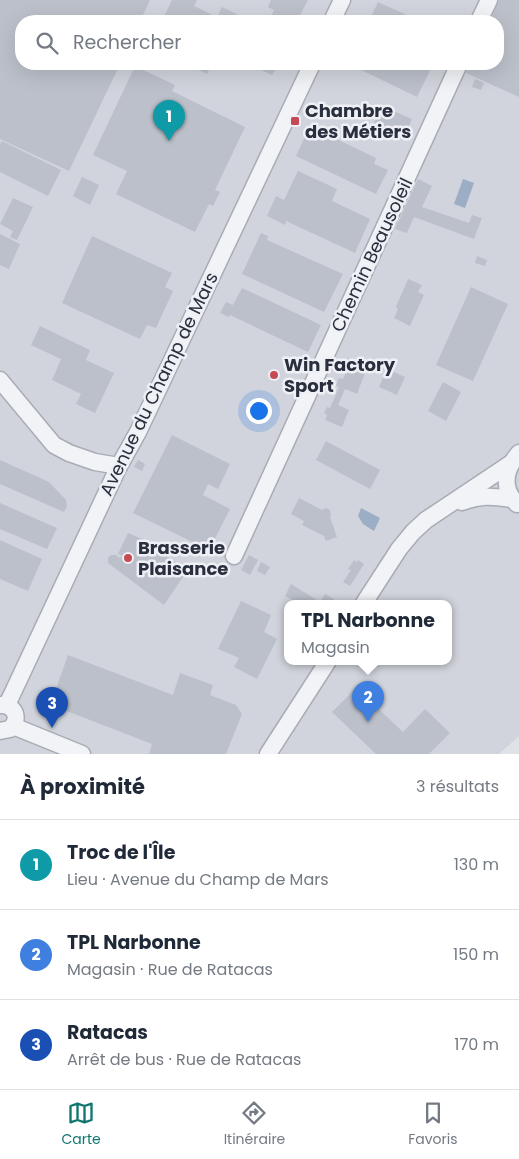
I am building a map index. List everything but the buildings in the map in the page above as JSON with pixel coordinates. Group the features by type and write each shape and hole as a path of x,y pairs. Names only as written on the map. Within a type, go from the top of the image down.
{"street":[{"path":"335,15 342,0"},
{"path":"482,15 489,0"},
{"name":"Avenue du Champ de Mars","path":"3,705 119,466 148,412 309,70"},
{"name":"Chemin Beausoleil","path":"234,556 456,70"},
{"path":"0,380 54,445 69,453 95,462 119,466"},
{"path":"514,459 506,487 515,502"},
{"path":"366,600 412,532 426,520 514,459"},
{"path":"443,509 478,496 494,496 515,502"},
{"path":"268,754 325,665"},
{"path":"3,705 11,708 16,716 7,728 82,754"}],"shaded area":[{"path":"0,0 519,0 519,736 499,754 0,754"}],"water":[{"path":"463,179 474,183 465,208 454,204"},
{"path":"361,508 380,518 374,531 363,524 358,516"}],"place":[{"name":"Chambre des Métiers","path":"295,121"},
{"name":"Troc de l'Île","path":"169,141"},
{"name":"Win Factory Sport","path":"274,375"},
{"name":"Brasserie Plaisance","path":"128,558"},
{"name":"TPL Narbonne","path":"368,722"},
{"name":"Ratacas","path":"52,728"}]}
